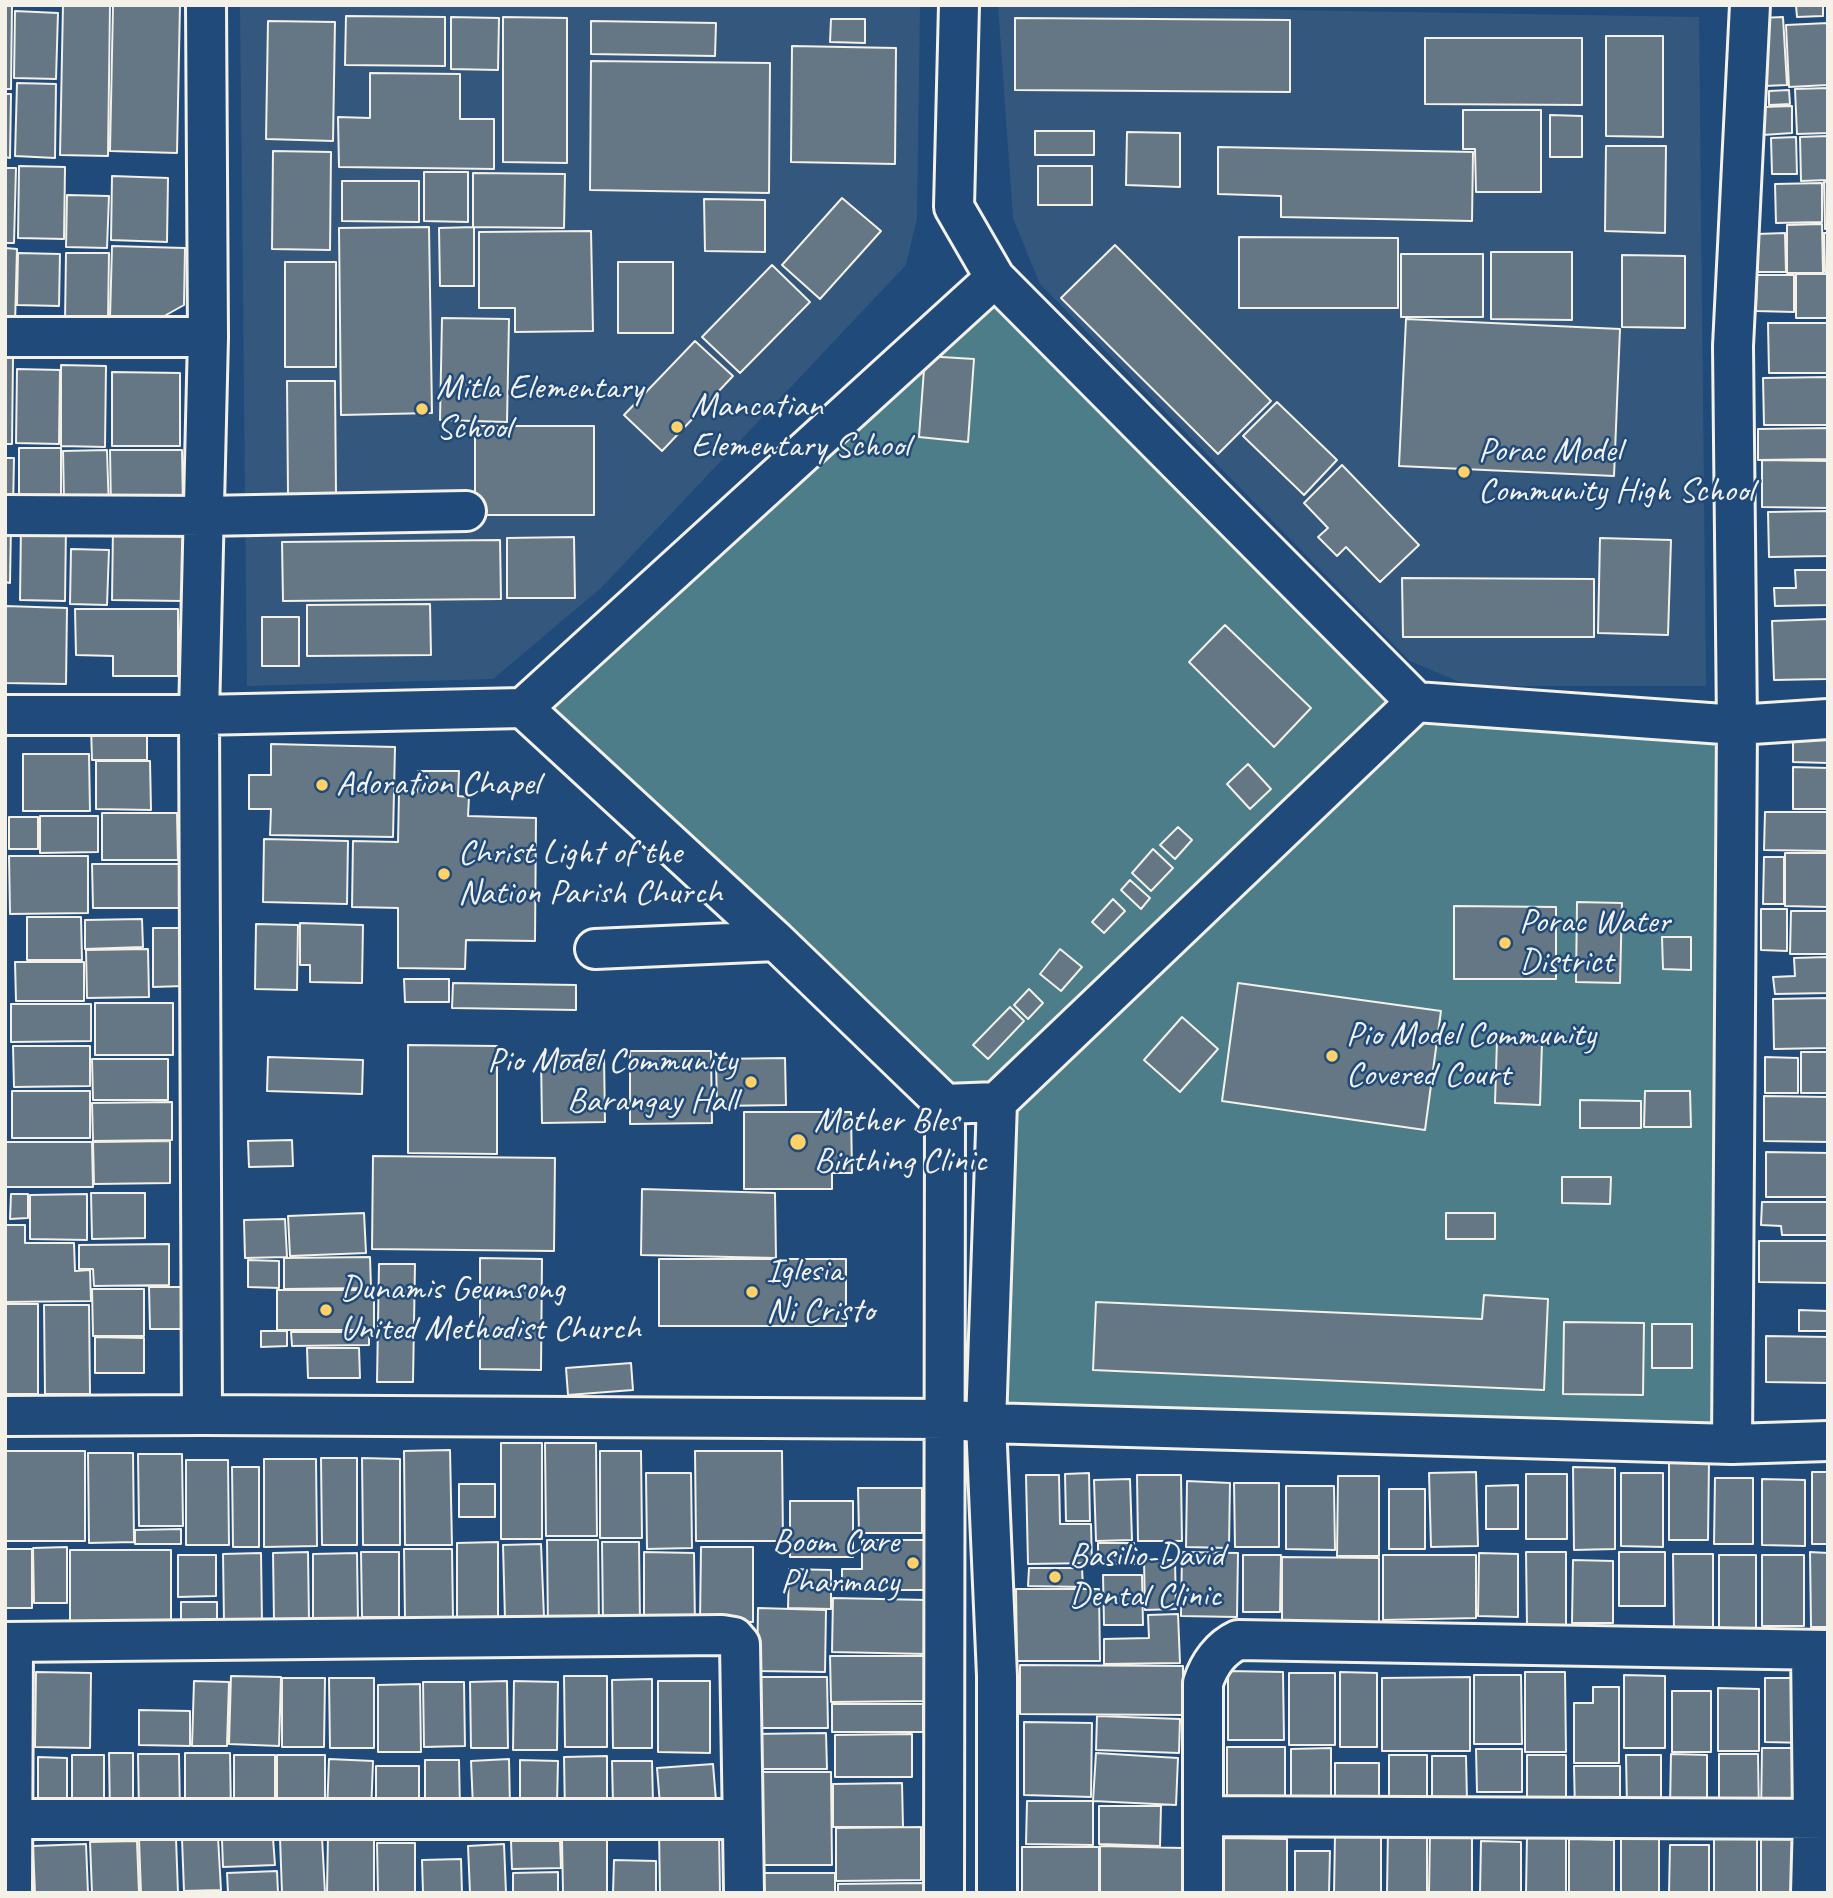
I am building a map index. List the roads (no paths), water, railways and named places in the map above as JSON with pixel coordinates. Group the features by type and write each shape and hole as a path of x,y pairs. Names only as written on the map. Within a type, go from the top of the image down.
{"street":[{"path":"202,1415 199,715 208,337 206,5"},
{"path":"959,5 954,207 995,278 1416,702 1737,724 1828,719"},
{"path":"1731,1444 1737,724 1733,346 1750,5"},
{"path":"5,715 199,715 523,708 995,278"},
{"path":"5,337 208,337"},
{"path":"5,515 204,516 466,511"},
{"path":"945,1104 997,1102 1416,702"},
{"path":"523,708 776,941 945,1104 944,1893"},
{"path":"596,949 776,941"},
{"path":"997,1102 986,1423 997,1676 997,1893"},
{"path":"5,1416 946,1419 986,1423 1731,1444 1828,1441"},
{"path":"12,1893 9,1819 9,1642 722,1635 734,1637 740,1644 744,1893"},
{"path":"1203,1893 1203,1683 1221,1651 1238,1640 1819,1650 1820,1819 1811,1893"},
{"path":"1203,1816 1820,1819"},
{"path":"9,1819 742,1819"}],"place":[{"name":"Mitla Elementary School","path":"422,409"},
{"name":"Mancatian Elementary School","path":"677,427"},
{"name":"Porac Model Community High School","path":"1464,472"},
{"name":"Adoration Chapel","path":"322,785"},
{"name":"Christ Light of the Nation Parish Church","path":"444,874"},
{"name":"Porac Water District","path":"1505,943"},
{"name":"Pio Model Community Covered Court","path":"1332,1056"},
{"name":"Pio Model Community Barangay Hall","path":"751,1082"},
{"name":"Mother Bles Birthing Clinic","path":"798,1142"},
{"name":"Iglesia Ni Cristo","path":"752,1292"},
{"name":"Dunamis Geumsong United Methodist Church","path":"326,1310"},
{"name":"Boom Care Pharmacy","path":"913,1563"},
{"name":"Basilio-David Dental Clinic","path":"1055,1577"}]}
